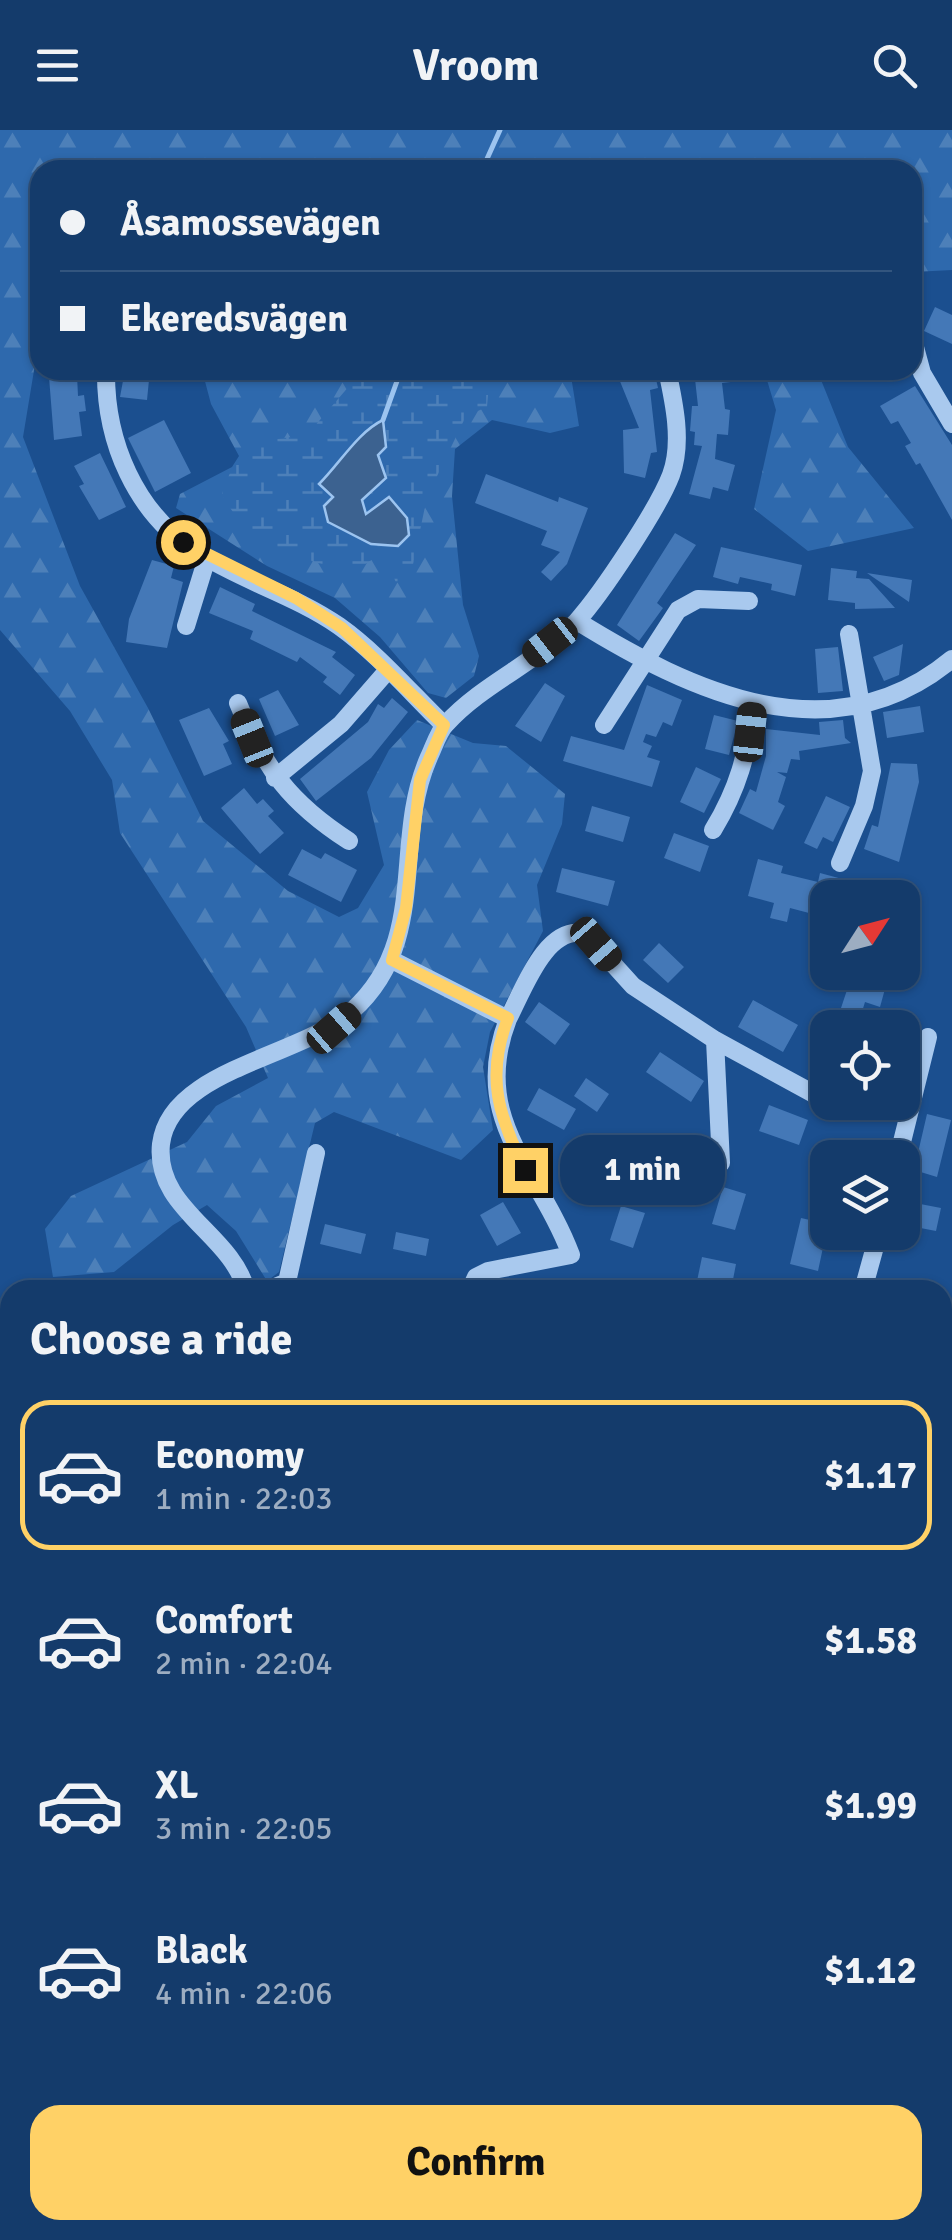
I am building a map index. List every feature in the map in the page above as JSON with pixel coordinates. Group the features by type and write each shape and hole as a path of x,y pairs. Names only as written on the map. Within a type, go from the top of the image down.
{"street":[{"path":"922,374 952,424"},
{"path":"107,380 113,437 132,481 154,516 207,558 296,598 342,628 444,725"},
{"path":"243,1280 239,1269 184,1208 163,1171 161,1144 172,1114 205,1084 334,1028 365,998 392,960 406,908 420,780 444,725 576,621 672,473 677,414 669,380"},
{"path":"186,626 207,558"},
{"path":"604,725 683,606 698,599 749,601"},
{"path":"576,621 643,662 701,689 753,705 811,709 862,702 917,684 952,659"},
{"path":"840,863 864,806 872,771 849,634"},
{"path":"275,778 341,724 388,670"},
{"path":"238,703 275,778 308,815 349,841"},
{"path":"713,830 734,794 747,758 753,705"},
{"path":"475,1280 488,1271 570,1255 497,1109 498,1057 508,1018 548,948 562,935 578,932 594,941 633,986 715,1040 810,1092"},
{"path":"392,960 508,1018"},
{"path":"902,1140 928,1037"},
{"path":"715,1040 720,1164"},
{"path":"288,1280 316,1154"},
{"path":"866,1280 873,1250"}],"green space":[{"path":"0,130 952,130 952,270 922,272 922,160 30,160 32,380 23,437 80,586 148,708 203,821 288,891 339,917 358,908 384,865 367,792 389,750 417,720 473,743 506,746 565,794 562,824 537,885 543,931 490,1032 483,1067 493,1130 461,1160 334,1112 315,1123 279,1272 268,1280 236,1231 207,1205 173,1225 114,1272 53,1277 45,1229 71,1196 187,1142 216,1106 268,1078 246,1027 120,833 112,780 70,711 0,630"},
{"path":"205,380 572,380 579,426 550,433 492,420 455,449 452,496 463,605 479,656 474,676 446,698 428,693 380,637 335,598 267,566 176,508 180,494 232,467 239,456 211,404"},
{"path":"354,380 489,380 487,407 466,416 427,497 411,574 396,583 389,564 373,559 352,573 276,548 246,527 222,494 235,463 251,447 307,435"},
{"path":"767,380 821,380 848,447 914,528 808,551 754,509 776,410"}],"shaded area":[{"path":"383,420 386,447 378,455 386,478 362,500 366,514 389,497 407,518 409,535 398,546 371,544 328,522 324,506 333,497 319,484 357,440"}],"building":[{"path":"935,307 952,315 952,344 924,331"},
{"path":"49,380 77,380 78,396 84,395 86,411 79,412 82,436 54,440"},
{"path":"123,380 149,380 147,400 120,397"},
{"path":"619,380 656,380 658,388 650,390 657,452 651,453 645,478 624,473 623,430 639,428"},
{"path":"695,380 748,380 722,383 725,409 730,410 728,435 717,434 715,459 735,465 728,491 713,487 710,499 689,494 702,446 694,445 695,432 690,431 692,406 698,406"},
{"path":"915,386 952,445 952,520 920,463 916,465 905,446 911,443 898,421 891,424 880,406"},
{"path":"164,420 191,473 155,492 128,438"},
{"path":"100,453 126,507 99,520 79,486 84,484 74,466"},
{"path":"486,474 558,502 559,497 588,508 567,564 551,581 541,572 560,552 541,545 547,531 475,503"},
{"path":"675,533 696,545 657,603 663,608 639,641 617,625"},
{"path":"721,547 802,565 795,596 771,590 772,584 740,577 738,584 713,577"},
{"path":"152,560 174,566 171,578 183,582 167,648 126,642 129,619"},
{"path":"831,568 857,571 856,578 869,579 895,608 855,609 855,603 828,600"},
{"path":"867,573 912,580 909,602"},
{"path":"220,587 255,604 252,611 336,652 332,657 355,675 340,695 323,682 327,677 300,657 297,662 250,639 253,631 209,613"},
{"path":"903,644 899,675 884,681 873,657"},
{"path":"838,647 843,691 818,693 815,649"},
{"path":"545,683 565,696 541,742 515,726"},
{"path":"647,685 682,700 672,726 663,722 656,737 646,734 643,742 652,746 647,757 660,761 652,787 563,761 571,736 624,750"},
{"path":"278,690 299,725 275,736 259,699"},
{"path":"392,698 408,712 371,758 316,801 300,779 368,722 378,704 384,708"},
{"path":"920,706 924,732 887,738 883,712"},
{"path":"209,708 229,741 223,744 232,764 204,776 179,720"},
{"path":"714,715 738,721 729,755 705,749"},
{"path":"843,720 845,738 851,743 799,751 800,760 791,759 787,773 777,772 786,777 778,802 785,806 773,830 739,813 750,789 756,792 766,756 766,729 820,735 819,722"},
{"path":"891,763 917,764 919,782 899,862 864,849 872,825 878,827"},
{"path":"696,767 721,779 704,813 680,802"},
{"path":"244,788 257,804 263,799 274,811 268,816 284,833 260,854 221,808"},
{"path":"826,796 850,807 833,842 823,837 817,849 804,843"},
{"path":"592,806 630,817 623,842 585,831"},
{"path":"674,833 709,846 700,872 664,858"},
{"path":"302,849 321,859 325,853 357,870 341,902 288,875"},
{"path":"758,859 783,866 781,873 810,880 810,913 790,908 787,922 770,918 774,903 748,896"},
{"path":"562,868 615,881 608,906 556,892"},
{"path":"820,873 846,880 818,880"},
{"path":"659,943 684,967 668,983 643,960"},
{"path":"847,990 885,990 880,1007 865,1002 863,1010 841,1008"},
{"path":"753,1000 798,1025 783,1052 738,1027"},
{"path":"539,1002 570,1024 555,1045 525,1022"},
{"path":"660,1052 704,1081 691,1102 646,1072"},
{"path":"586,1078 609,1094 597,1112 574,1096"},
{"path":"539,1088 576,1109 564,1130 527,1110"},
{"path":"769,1105 808,1120 799,1145 759,1131"},
{"path":"927,1114 951,1120 937,1177 920,1172 920,1144"},
{"path":"723,1187 746,1194 735,1230 712,1224"},
{"path":"503,1202 521,1233 497,1246 480,1215"},
{"path":"920,1204 941,1208 936,1231 920,1228"},
{"path":"621,1206 645,1213 633,1248 610,1240"},
{"path":"801,1218 810,1220 810,1250 822,1250 818,1271 790,1264"},
{"path":"325,1224 366,1234 361,1254 320,1244"},
{"path":"396,1232 429,1239 426,1256 393,1249"},
{"path":"702,1257 736,1264 733,1280 697,1280"}],"waterway":[{"path":"486,160 500,130"},
{"path":"383,420 397,380"}],"route":[{"path":"183,542 246,577 296,598 342,628 444,725 420,780 410,843 406,908 392,960 508,1018 498,1057 497,1109 525,1170"}]}
